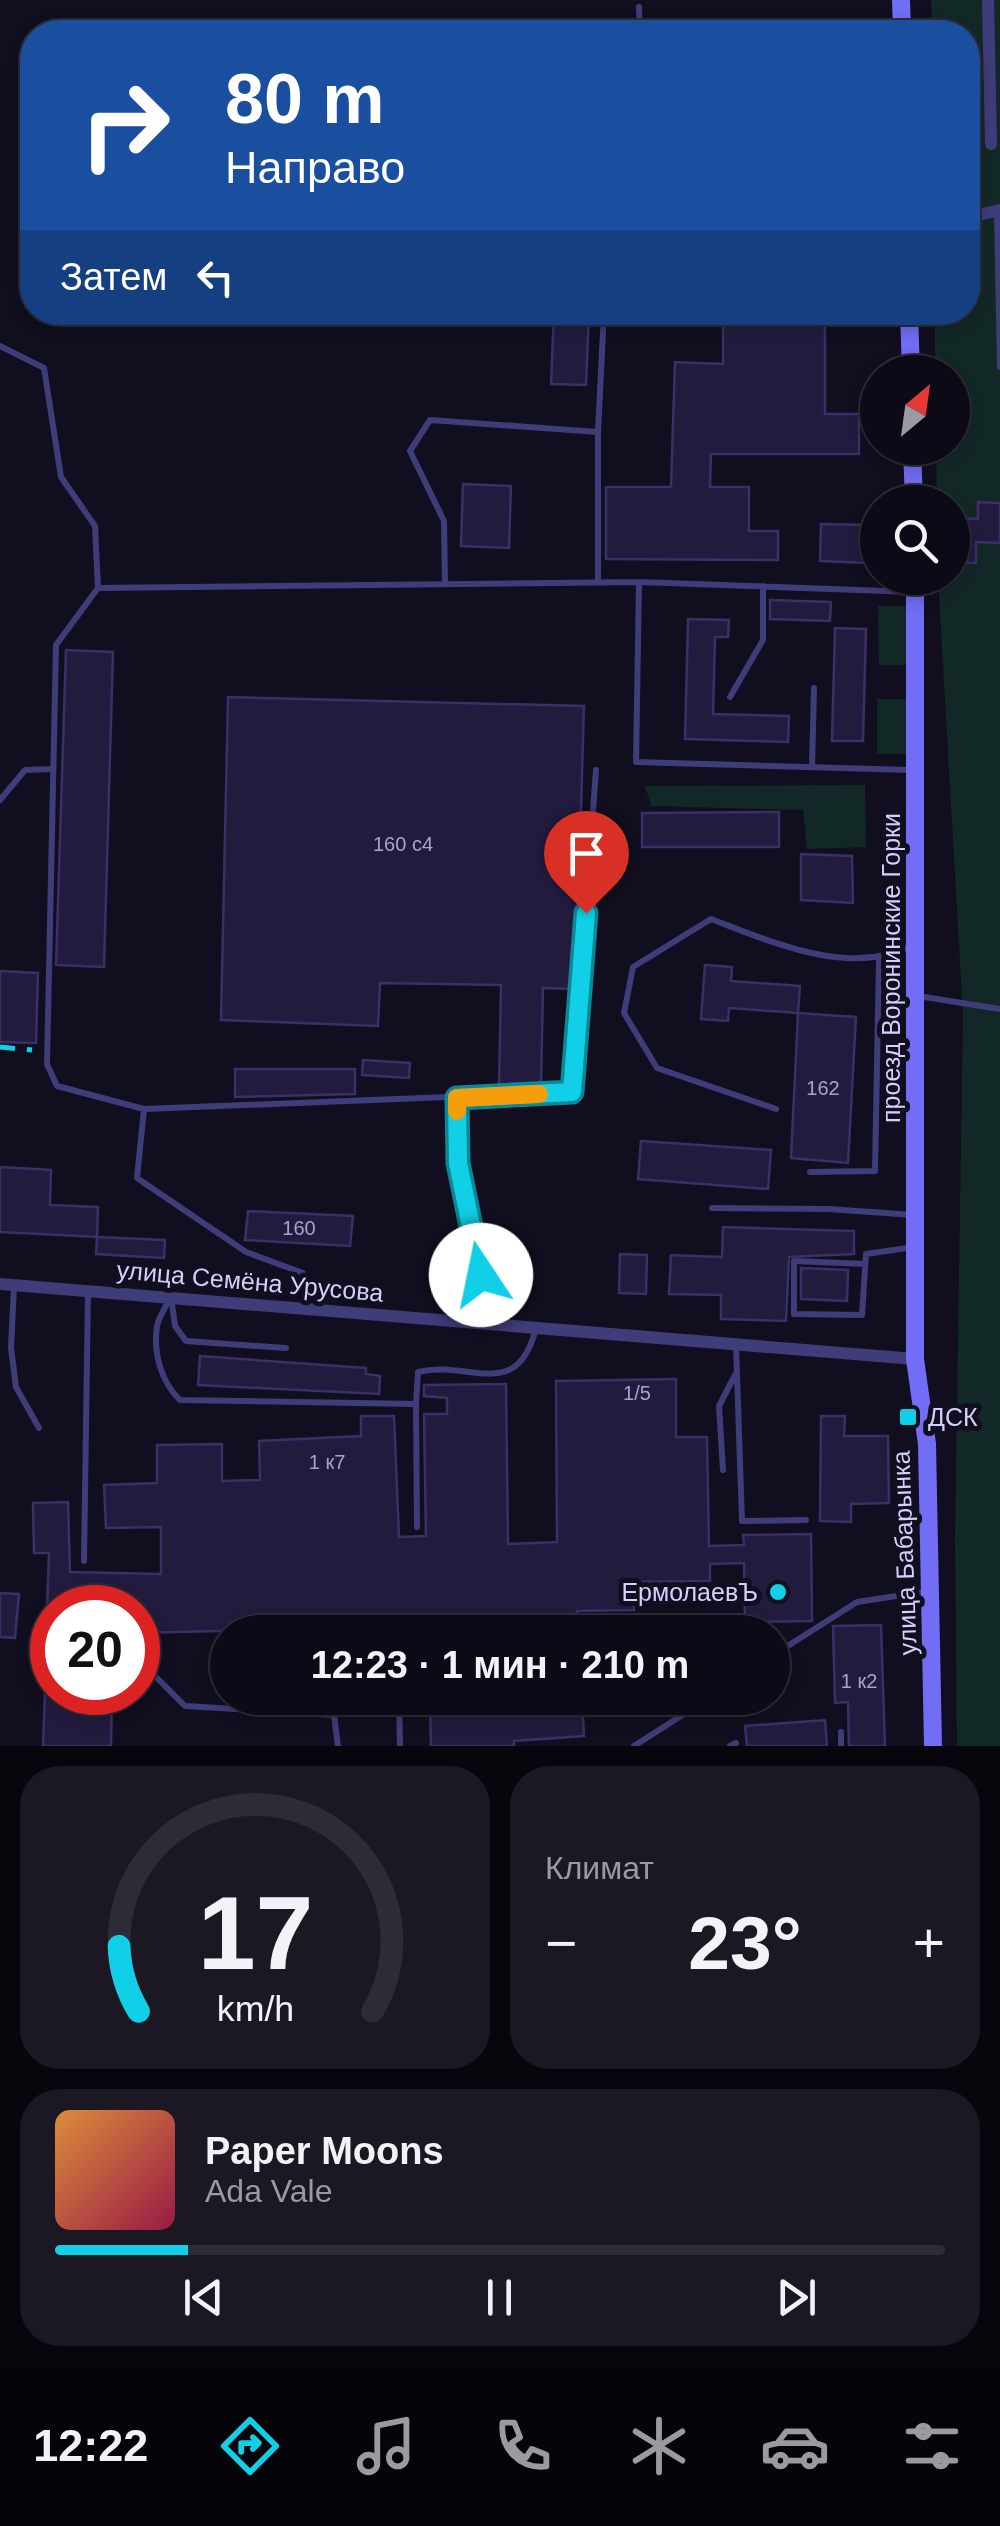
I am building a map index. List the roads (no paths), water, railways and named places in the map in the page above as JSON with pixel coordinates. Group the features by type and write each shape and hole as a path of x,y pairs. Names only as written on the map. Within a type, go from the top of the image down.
{"street":[{"path":"988,0 992,144"},
{"path":"910,325 911,355"},
{"name":"проезд Воронинские Горки","path":"915,595 915,1359"},
{"name":"улица Семёна Урусова","path":"7,1284 915,1359"},
{"name":"улица Бабарынка","path":"915,1359 926,1444 933,1746"}],"lane":[{"path":"638,7 639,20"},
{"path":"999,211 1000,367"},
{"path":"598,583 598,432 603,325"},
{"path":"0,346 44,368 61,477 96,526 98,588 56,645 47,1064 58,1086 144,1109 572,1092 596,770"},
{"path":"445,584 444,521 410,451 430,420 598,432"},
{"path":"98,588 639,582 860,585"},
{"path":"639,582 636,762 916,770"},
{"path":"730,697 763,640 763,586"},
{"path":"812,767 814,688"},
{"path":"0,800 26,770 54,769"},
{"path":"776,1109 657,1068 624,1014 633,966 711,920 800,952 879,959 917,944"},
{"path":"810,1172 875,1171 879,959"},
{"path":"917,996 1000,1009"},
{"path":"457,1098 458,1163 492,1323"},
{"path":"144,1109 137,1178 246,1252 304,1273 320,1309"},
{"path":"712,1208 828,1208 915,1215"},
{"path":"865,1264 794,1261 794,1314 862,1315 866,1254 915,1247"},
{"path":"7,1284 16,1387 39,1428"},
{"path":"84,1561 88,1290"},
{"path":"171,1296 176,1326 186,1341 286,1348"},
{"path":"171,1296 157,1325 160,1370 165,1386 180,1400 416,1404"},
{"path":"417,1528 418,1372 485,1374 514,1369 530,1352 536,1327"},
{"path":"736,1344 742,1522 806,1520"},
{"path":"724,1470 719,1406 736,1374"},
{"path":"790,1645 857,1602 931,1591"},
{"path":"160,1681 185,1706 334,1715 338,1746"},
{"path":"399,1715 400,1746"},
{"path":"634,1746 682,1715"},
{"path":"841,1732 841,1746"}],"railway":[{"path":"0,1047 32,1050"}],"place":[{"name":"ДСК","path":"908,1417"},
{"name":"ЕрмолаевЪ","path":"778,1592"}]}
